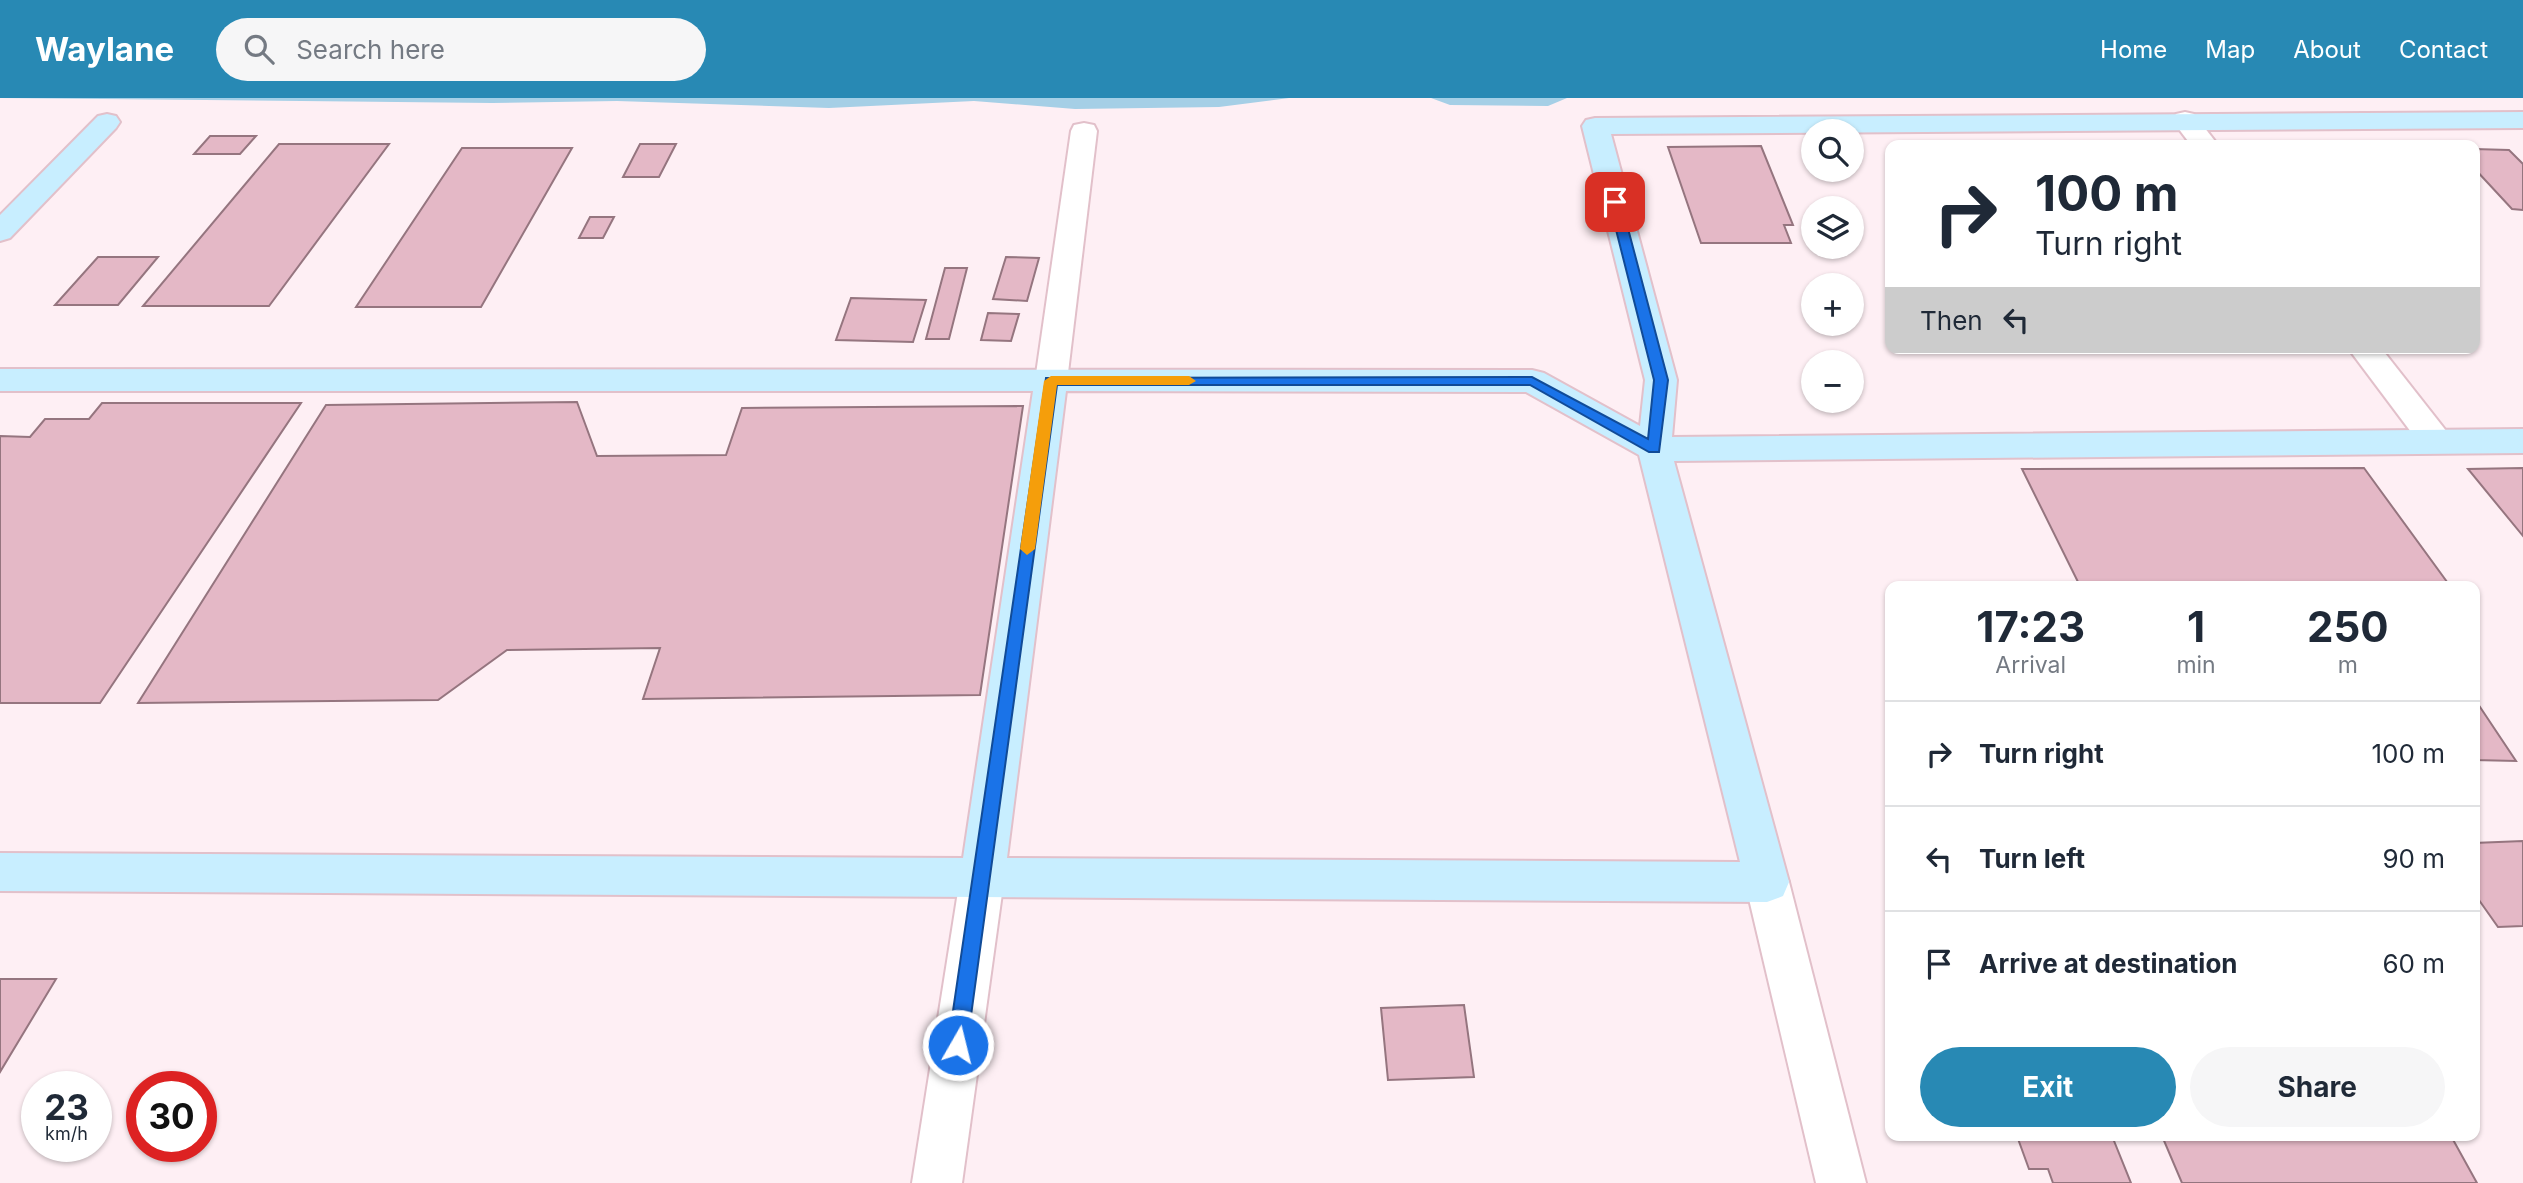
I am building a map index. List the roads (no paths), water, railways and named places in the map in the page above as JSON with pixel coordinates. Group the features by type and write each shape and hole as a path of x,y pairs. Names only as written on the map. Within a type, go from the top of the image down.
{"street":[{"path":"2185,120 2201,140"},
{"path":"1840,1183 1767,882 1654,449 1661,380 1595,125 2523,120"},
{"path":"0,232 107,121"},
{"path":"937,1183 982,878 1084,131"},
{"path":"2369,354 2435,440"},
{"path":"0,380 1532,381 1654,449 2523,441"},
{"path":"0,872 1767,882"}],"water":[{"path":"0,98 1289,98 1219,107 1075,109 974,101 829,108 617,101 492,103"},
{"path":"1431,98 1567,98 1548,106 1450,105"}]}
